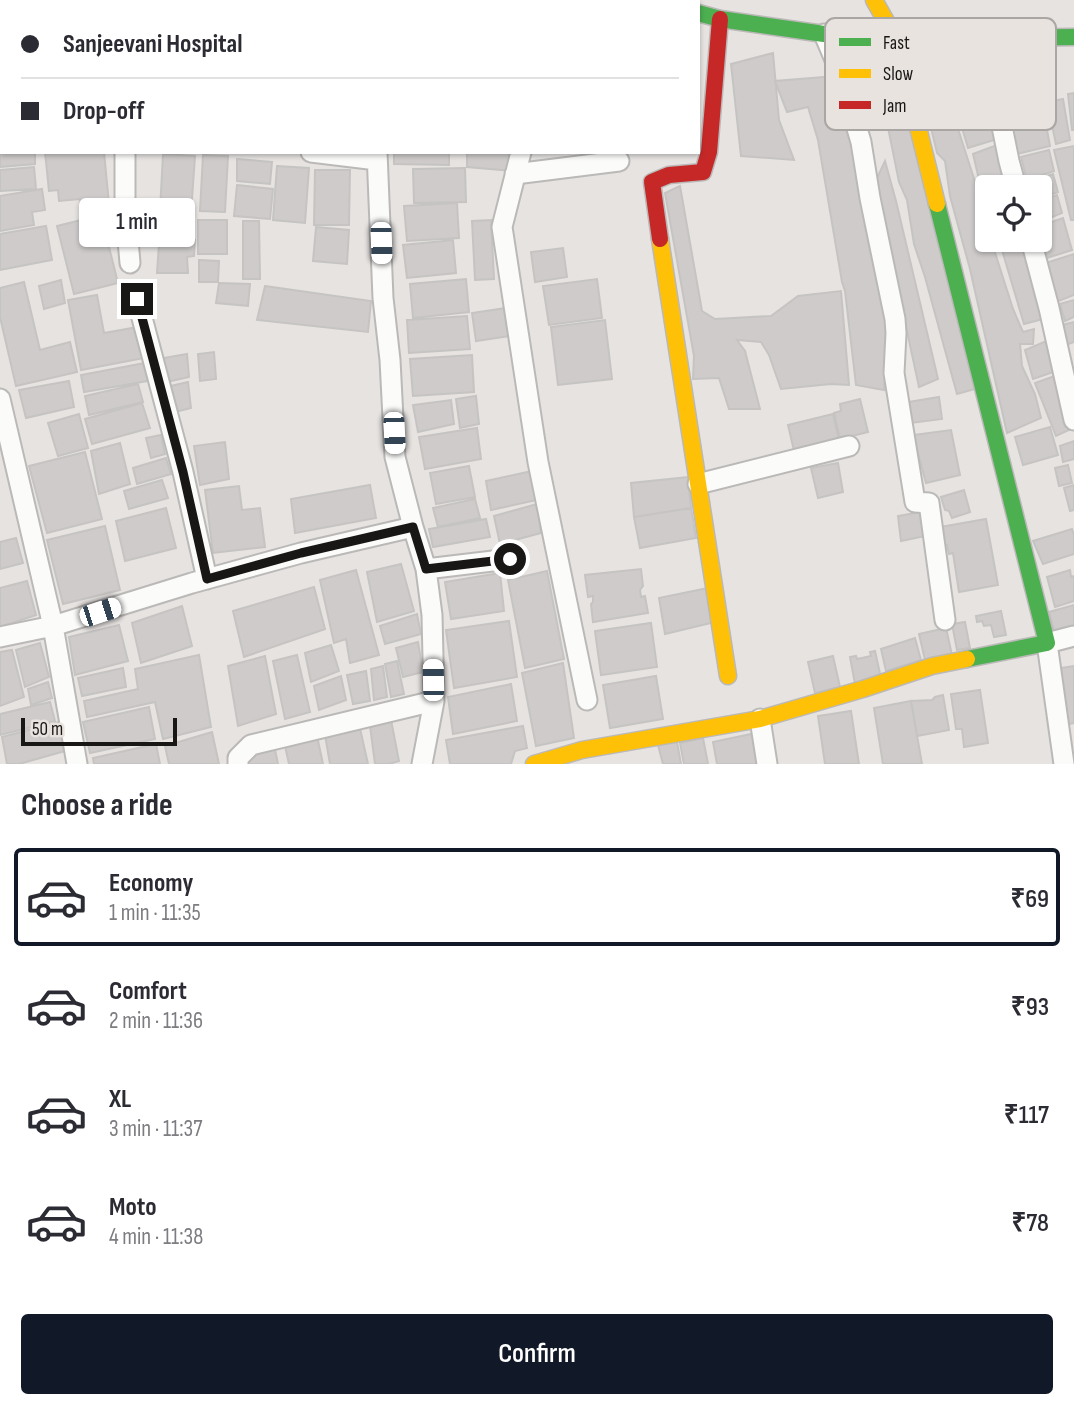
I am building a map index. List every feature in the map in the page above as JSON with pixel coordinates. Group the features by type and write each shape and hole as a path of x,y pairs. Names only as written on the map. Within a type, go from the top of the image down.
{"street":[{"path":"874,0 884,18"},
{"path":"700,14 720,19 824,34"},
{"path":"720,19 709,152 703,172 669,175 652,181 728,676"},
{"path":"1056,37 1074,37"},
{"path":"857,130 895,318 894,373 915,502 929,503 945,620"},
{"path":"919,130 1047,643 1064,764"},
{"path":"1003,130 1013,175"},
{"path":"125,154 125,205 130,263"},
{"path":"344,154 377,156 383,298 390,360 395,457 426,569 432,615 434,701 422,764"},
{"path":"521,154 502,227 538,462 587,700"},
{"path":"516,174 619,161"},
{"path":"1034,252 1074,420"},
{"path":"137,299 183,472 207,579"},
{"path":"0,399 53,626 77,764"},
{"path":"698,484 849,446"},
{"path":"0,637 53,626 301,553 413,527"},
{"path":"426,569 510,559"},
{"path":"534,764 582,750 760,719 932,666 1074,636"},
{"path":"238,764 238,758 251,745 434,701"},
{"path":"760,719 767,764"}],"building":[{"path":"773,53 779,120 794,160 741,156 731,64"},
{"path":"825,77 825,130 848,130 886,299 888,335 884,390 856,385 845,291 818,140 808,107 787,112 775,81"},
{"path":"1074,93 1074,130 1072,130 1068,94"},
{"path":"1063,99 1070,140 1056,144 1053,130 1056,130 1056,100"},
{"path":"888,130 912,130 978,388 957,394 914,244 907,200 899,182"},
{"path":"932,130 958,130 975,182 975,252 995,252 1023,332 1034,329 1033,344 1020,344 1022,366 1035,394 1041,418 1007,433 970,269 950,196 945,161 937,153"},
{"path":"963,130 995,130 997,139 968,148"},
{"path":"1012,130 1047,130 1050,146 1017,154"},
{"path":"997,145 1006,175 978,175 973,154"},
{"path":"1074,146 1074,220 1071,220 1054,150"},
{"path":"1049,150 1054,171 1042,175 1026,175 1021,157"},
{"path":"0,154 35,154 35,164 0,167"},
{"path":"45,154 104,154 109,204 81,207 80,199 59,201 58,190 49,191"},
{"path":"163,154 195,156 191,213 160,211"},
{"path":"394,154 449,154 449,165 394,164"},
{"path":"467,154 512,154 512,171 467,167"},
{"path":"203,155 228,156 225,212 200,211"},
{"path":"237,159 272,162 270,184 237,181"},
{"path":"885,161 938,379 919,387 875,182"},
{"path":"277,166 309,168 305,223 273,220"},
{"path":"34,167 36,189 0,191 0,170"},
{"path":"465,168 466,202 414,203 413,169"},
{"path":"315,170 350,170 349,225 314,225"},
{"path":"1053,174 1058,192 1052,194 1052,175"},
{"path":"237,185 273,189 270,219 234,216"},
{"path":"680,186 702,311 715,319 771,316 798,296 841,291 849,385 781,389 769,355 761,342 737,340 745,351 760,409 729,409 719,378 693,379 694,356 665,193"},
{"path":"42,189 45,210 32,212 34,225 0,231 0,196"},
{"path":"1057,195 1062,213 1052,217 1052,197"},
{"path":"457,203 459,238 407,241 404,206"},
{"path":"101,215 118,283 74,294 57,226"},
{"path":"161,215 190,219 190,240 195,240 194,256 187,257 188,273 157,273"},
{"path":"1063,218 1072,250 1044,259 1043,252 1052,252 1052,222"},
{"path":"198,220 227,220 227,254 198,254"},
{"path":"491,220 494,279 475,280 472,221"},
{"path":"243,221 259,221 260,279 243,279"},
{"path":"46,226 52,260 0,270 0,234"},
{"path":"316,227 349,230 347,264 313,261"},
{"path":"453,240 456,273 407,278 403,245"},
{"path":"563,248 567,277 535,282 531,252"},
{"path":"1003,252 1028,252 1047,318 1024,324"},
{"path":"1074,254 1074,295 1056,302 1046,263"},
{"path":"199,260 219,261 218,282 199,282"},
{"path":"466,279 469,312 413,318 410,284"},
{"path":"597,279 602,318 549,325 543,286"},
{"path":"61,280 65,303 44,309 39,286"},
{"path":"24,282 40,350 70,342 77,372 16,386 0,317 0,288"},
{"path":"219,283 250,284 248,306 216,303"},
{"path":"265,286 371,301 368,332 257,320"},
{"path":"97,295 104,333 138,327 144,358 81,370 68,300"},
{"path":"1074,300 1074,317 1065,321 1060,304"},
{"path":"506,308 510,336 476,341 472,313"},
{"path":"467,316 470,349 409,353 407,320"},
{"path":"605,320 612,379 558,385 551,327"},
{"path":"1074,322 1074,342 1066,345 1062,325"},
{"path":"1051,339 1059,370 1033,379 1025,350"},
{"path":"214,352 216,379 200,381 198,354"},
{"path":"187,354 189,377 162,383 158,359"},
{"path":"472,355 474,392 413,396 410,359"},
{"path":"145,363 148,381 84,392 81,375"},
{"path":"1057,375 1073,428 1056,436 1035,383"},
{"path":"69,381 74,407 26,418 19,390"},
{"path":"188,382 191,408 171,413 166,387"},
{"path":"138,384 143,402 89,415 85,396"},
{"path":"476,396 479,424 460,428 456,399"},
{"path":"939,397 942,419 911,423 908,402"},
{"path":"860,399 868,432 840,439 834,413 841,411 840,404"},
{"path":"451,400 454,424 418,432 413,405"},
{"path":"142,403 150,428 92,444 85,419"},
{"path":"79,414 88,448 58,456 48,423"},
{"path":"833,414 840,444 795,455 788,425"},
{"path":"1050,427 1058,455 1023,465 1015,437"},
{"path":"477,428 481,459 425,469 419,437"},
{"path":"951,430 960,475 926,483 913,435"},
{"path":"161,435 165,454 151,458 146,438"},
{"path":"1074,441 1074,459 1063,462 1060,446"},
{"path":"225,442 229,479 200,485 194,446"},
{"path":"120,443 130,484 99,494 91,451"},
{"path":"85,452 102,519 47,533 29,466"},
{"path":"166,458 171,474 137,484 133,468"},
{"path":"838,463 843,492 818,498 811,468"},
{"path":"1068,465 1072,483 1059,486 1055,468"},
{"path":"469,466 475,497 436,504 430,473"},
{"path":"532,471 537,500 491,510 486,481"},
{"path":"688,477 691,508 634,517 631,483"},
{"path":"162,480 168,498 129,509 124,491"},
{"path":"370,485 376,518 295,533 291,499"},
{"path":"1074,485 1074,510 1070,511 1064,488"},
{"path":"239,486 242,510 260,508 265,547 213,553 205,490"},
{"path":"964,490 970,512 952,518 949,511 945,510 941,497"},
{"path":"475,499 480,518 438,527 433,508"},
{"path":"537,504 541,533 500,544 494,516"},
{"path":"166,508 176,548 125,561 116,521"},
{"path":"691,508 696,538 640,548 634,517"},
{"path":"927,511 930,535 901,541 898,516"},
{"path":"486,519 490,537 433,547 429,529"},
{"path":"986,519 998,585 959,592 953,553 949,554 947,545 943,546 940,527"},
{"path":"105,526 120,590 63,604 47,540"},
{"path":"1072,529 1074,554 1043,564 1033,541"},
{"path":"16,538 23,563 0,569 0,542"},
{"path":"401,564 414,611 377,622 367,572"},
{"path":"641,569 641,597 645,596 648,613 593,622 593,596 588,597 585,575"},
{"path":"356,570 379,655 350,663 346,639 334,643 320,580"},
{"path":"1070,570 1071,577 1074,576 1074,601 1055,607 1047,577"},
{"path":"547,571 564,659 525,668 508,580"},
{"path":"500,573 504,611 451,619 445,582"},
{"path":"27,581 36,615 0,627 0,588"},
{"path":"314,587 325,629 244,657 233,611"},
{"path":"708,588 715,622 665,634 659,598"},
{"path":"1074,605 1074,630 1055,635 1049,612"},
{"path":"182,606 192,646 141,663 132,623"},
{"path":"1001,611 1006,635 994,637 991,625 984,626 982,621 977,622 976,616"},
{"path":"417,614 421,634 385,644 380,626"},
{"path":"509,621 517,677 454,688 446,630"},
{"path":"965,622 970,648 957,650 952,624"},
{"path":"651,623 657,667 601,675 595,631"},
{"path":"119,625 128,661 75,675 69,637"},
{"path":"946,628 952,655 925,660 919,634"},
{"path":"915,638 921,660 886,671 881,649"},
{"path":"418,642 423,672 403,677 396,648"},
{"path":"40,643 49,677 25,687 16,650"},
{"path":"331,645 339,671 311,682 305,653"},
{"path":"12,650 24,697 0,706 0,652"},
{"path":"875,651 881,678 855,684 850,657 856,656 857,659 871,656 870,652"},
{"path":"199,655 211,727 163,739 155,702 87,717 84,701 138,689 135,669"},
{"path":"297,655 310,712 285,719 273,661"},
{"path":"265,656 276,714 238,726 228,666"},
{"path":"833,656 840,687 815,693 808,662"},
{"path":"397,661 404,694 391,697 385,664"},
{"path":"563,663 574,738 536,746 522,673"},
{"path":"383,666 387,697 374,700 371,669"},
{"path":"1074,666 1074,723 1064,725 1055,678 1062,676 1061,668"},
{"path":"123,668 126,687 82,696 78,678"},
{"path":"366,671 370,701 353,704 347,675"},
{"path":"341,676 346,700 319,710 314,686"},
{"path":"656,676 663,719 610,728 603,685"},
{"path":"48,682 52,698 31,705 28,689"},
{"path":"511,684 517,721 453,734 448,697"},
{"path":"980,690 988,743 964,747 962,729 956,729 951,694"},
{"path":"943,695 949,730 917,736 911,701 932,700"},
{"path":"911,701 922,764 883,764 874,708"},
{"path":"50,702 55,721 0,735 0,714"},
{"path":"149,707 155,739 90,753 83,722"},
{"path":"851,711 859,764 825,764 818,716"},
{"path":"391,720 399,761 375,764 370,726"},
{"path":"59,722 65,751 19,764 7,764 2,737"},
{"path":"359,724 368,764 330,764 325,735"},
{"path":"523,726 527,748 515,751 511,764 450,764 446,740"},
{"path":"212,732 219,764 169,764 165,746"},
{"path":"756,733 762,764 717,764 713,742"},
{"path":"317,736 323,764 289,764 285,746"},
{"path":"703,738 708,764 684,764 680,743"},
{"path":"677,742 681,764 663,764 658,745"},
{"path":"156,744 160,764 94,764 93,758"},
{"path":"274,745 278,764 245,764 243,755"}],"traffic: fast":[{"path":"700,14 720,19 825,34"},
{"path":"1056,37 1074,37"},
{"path":"937,204 1047,643 967,659"}],"traffic: slow":[{"path":"874,0 884,18"},
{"path":"919,130 937,204"},
{"path":"660,239 728,676"},
{"path":"534,764 582,750 760,719 932,666 967,659"}],"traffic: jam":[{"path":"660,239 652,182 669,175 703,172 709,152 720,19"}],"route":[{"path":"137,299 183,472 207,579 301,553 413,527 426,569 510,559"}]}
